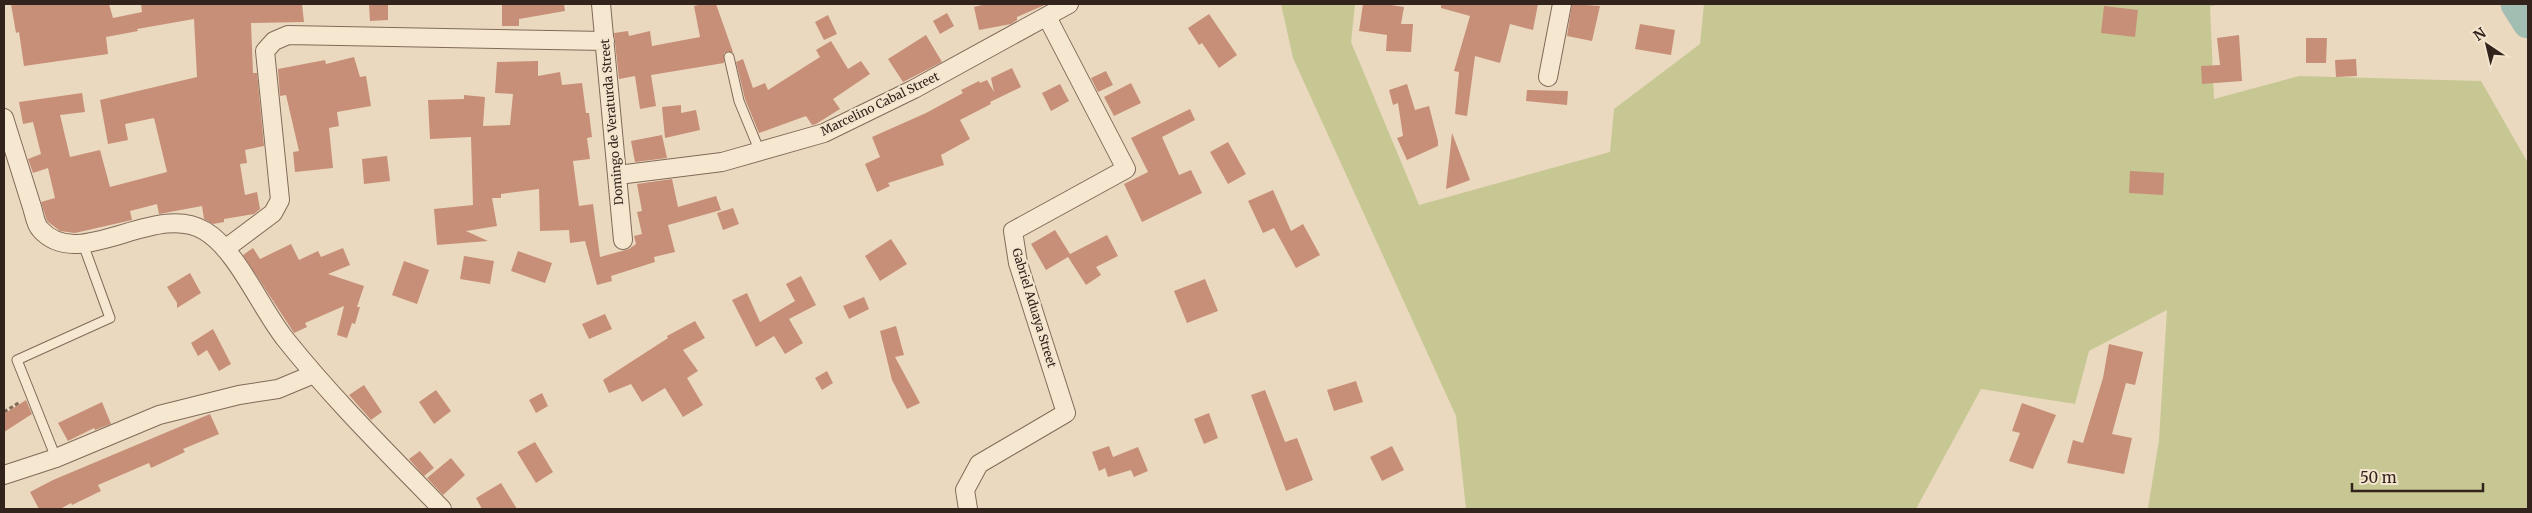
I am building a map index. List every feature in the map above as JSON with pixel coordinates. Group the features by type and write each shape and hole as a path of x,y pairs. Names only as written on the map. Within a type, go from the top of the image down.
{"street":[{"name":"Domingo de Veraturda Street","path":"601,4 623,240"},
{"name":"Marcelino Cabal Street","path":"618,175 722,162 824,133 914,89 1069,4"},
{"path":"1548,77 1562,4"},
{"name":"Gabriel Aduaya Street","path":"968,509 965,490 979,464 1066,413 1018,264 1013,231 1126,169 1047,17"},
{"path":"225,249 273,213 280,200 265,51 274,41 288,35 605,41"},
{"path":"4,118 39,228 57,242 83,244 168,221 192,224 206,231 225,249 284,337 314,374 442,509"},
{"path":"4,476 56,458 159,415 239,395 278,389 314,374"}],"lane":[{"path":"729,57 739,101 760,152"},
{"path":"56,458 17,360 110,318 83,244"}],"path":[{"path":"4,412 32,395"}],"green space":[{"path":"1281,4 1355,4 1351,42 1419,205 1610,152 1614,109 1700,44 1704,4 2223,4 2210,6 2214,99 2299,76 2481,81 2528,163 2528,509 2148,508 2159,440 2167,310 2089,351 2075,404 1981,389 1916,509 1466,509 1456,416 1293,58"}],"building":[{"path":"11,4 109,4 113,18 142,12 141,4 302,4 304,22 251,23 253,73 257,73 264,146 245,150 247,163 240,164 245,195 257,192 260,209 254,214 224,219 224,222 213,224 204,219 202,206 159,214 157,204 130,211 132,220 75,233 60,231 47,221 41,202 55,198 48,168 33,173 28,159 41,154 33,122 23,124 19,102 82,93 85,112 60,115 70,157 100,150 110,187 167,172 154,118 125,124 128,140 108,144 100,100 197,77 194,19 137,29 138,31 106,37 108,54 24,66 19,32 16,33"},
{"path":"369,4 388,4 388,20 370,21"},
{"path":"502,4 564,4 565,11 519,19 519,26 502,26"},
{"path":"716,4 733,52 724,53 724,63 651,75 656,106 640,109 635,76 619,79 614,33 628,31 629,36 650,31 652,46 700,37 694,6"},
{"path":"986,4 1047,4 1017,17 1017,20 1011,24 979,30 974,7"},
{"path":"1363,4 1384,4 1404,7 1401,24 1413,24 1411,52 1386,51 1387,35 1359,31"},
{"path":"1441,4 1538,4 1533,30 1510,24 1500,63 1475,56 1467,116 1455,114 1459,72 1454,71 1470,16 1441,8"},
{"path":"1572,4 1600,6 1592,41 1567,36"},
{"path":"2104,6 2138,10 2135,37 2101,33"},
{"path":"947,13 954,26 940,34 933,21"},
{"path":"1209,14 1237,55 1219,68 1202,43 1199,45 1188,28"},
{"path":"828,15 837,34 824,40 815,22"},
{"path":"1640,24 1675,30 1671,55 1635,49"},
{"path":"926,35 942,62 903,82 888,59"},
{"path":"2239,35 2242,81 2202,84 2201,66 2220,65 2217,38"},
{"path":"2306,38 2327,38 2326,63 2306,63"},
{"path":"831,41 848,69 861,61 870,74 833,99 840,109 816,124 812,125 806,116 759,133 745,99 736,62 743,59 753,88 765,83 768,90 820,57 816,50"},
{"path":"354,57 360,77 366,76 371,106 337,112 339,126 329,128 333,168 295,172 293,152 299,151 286,95 280,96 278,69 325,60 326,64"},
{"path":"2356,59 2357,76 2336,77 2335,60"},
{"path":"538,61 538,76 560,72 562,85 582,83 586,113 589,113 592,137 587,138 590,159 573,161 579,206 593,204 600,257 629,249 636,244 634,236 642,234 637,212 642,211 637,184 672,179 678,207 716,196 721,210 668,225 675,252 654,257 655,262 611,276 612,281 597,285 585,241 570,243 569,230 540,231 539,189 501,194 501,198 492,198 497,226 466,231 488,241 437,245 434,209 473,205 471,137 430,139 428,100 464,99 464,95 485,97 483,126 510,125 513,94 495,93 497,62"},
{"path":"1012,68 1021,87 990,102 991,104 960,120 970,139 941,155 944,165 888,183 890,186 877,192 865,164 880,157 872,137 926,113 963,93 961,90 979,81 980,83 987,80 994,92 991,78"},
{"path":"1106,71 1113,85 1098,92 1091,78"},
{"path":"1131,83 1141,103 1114,116 1104,97"},
{"path":"1060,84 1069,101 1051,111 1042,93"},
{"path":"1407,84 1415,110 1429,106 1438,146 1407,160 1397,138 1403,136 1398,103 1393,105 1389,90"},
{"path":"1527,90 1568,91 1567,105 1526,101"},
{"path":"681,105 681,113 696,110 700,130 665,138 662,107"},
{"path":"1190,109 1195,120 1162,137 1179,175 1191,170 1202,193 1142,222 1124,184 1148,172 1131,138"},
{"path":"1452,133 1470,180 1446,189"},
{"path":"662,135 667,158 635,162 631,141"},
{"path":"1228,142 1246,174 1228,184 1210,152"},
{"path":"387,156 390,181 364,184 362,159"},
{"path":"2130,171 2164,173 2163,195 2129,193"},
{"path":"1273,190 1291,231 1303,224 1320,255 1296,268 1274,228 1263,233 1248,201"},
{"path":"733,208 739,224 723,230 717,213"},
{"path":"1055,230 1070,254 1107,235 1118,256 1096,267 1101,275 1086,285 1068,257 1046,270 1031,244"},
{"path":"891,239 907,264 880,281 865,256"},
{"path":"291,244 299,260 318,251 321,257 343,248 350,265 328,274 364,286 357,307 360,307 355,324 352,323 347,338 337,335 344,306 305,323 307,327 294,333 243,255 253,248 260,259"},
{"path":"518,251 552,263 545,283 511,271"},
{"path":"464,256 494,261 490,284 460,279"},
{"path":"404,261 429,270 417,304 392,295"},
{"path":"190,273 201,293 177,308 177,303 167,287"},
{"path":"801,276 816,305 789,319 803,343 785,354 774,336 756,347 732,300 747,293 760,322 795,301 786,284"},
{"path":"1205,279 1218,311 1187,323 1174,291"},
{"path":"864,297 869,309 849,319 843,306"},
{"path":"605,314 612,329 589,339 582,324"},
{"path":"695,321 705,338 683,350 698,371 687,378 703,405 683,417 665,388 642,402 631,384 609,393 603,380 668,338 667,336"},
{"path":"896,326 904,355 895,357 920,403 907,409 892,380 880,331"},
{"path":"213,329 231,364 219,371 207,350 198,356 191,343"},
{"path":"2109,344 2143,352 2135,385 2126,383 2112,434 2132,438 2124,474 2067,463 2073,440 2083,443 2103,378"},
{"path":"827,371 833,383 822,390 815,378"},
{"path":"1356,381 1363,402 1334,411 1327,390"},
{"path":"364,385 382,412 371,420 349,395"},
{"path":"436,390 451,411 434,424 419,402"},
{"path":"1265,390 1285,442 1297,438 1313,480 1286,491 1251,395"},
{"path":"542,393 548,406 536,413 529,400"},
{"path":"26,400 32,414 4,432 4,414"},
{"path":"102,402 111,424 95,430 94,428 68,441 58,423"},
{"path":"2022,403 2056,415 2033,469 2009,461 2020,433 2012,431"},
{"path":"1209,413 1218,438 1204,444 1194,419"},
{"path":"210,414 219,434 183,449 185,452 151,468 149,463 98,485 101,491 72,505 71,503 60,509 39,509 30,492 53,480"},
{"path":"535,442 553,472 536,483 517,452"},
{"path":"1109,446 1113,457 1138,447 1148,471 1134,477 1131,470 1108,477 1105,468 1099,471 1092,452"},
{"path":"1392,446 1404,470 1382,481 1370,457"},
{"path":"420,451 434,468 424,476 409,459"},
{"path":"451,458 465,475 443,495 427,478"},
{"path":"501,483 517,509 482,509 476,498"}],"waterway":[{"path":"2516,4 2528,23"}]}
